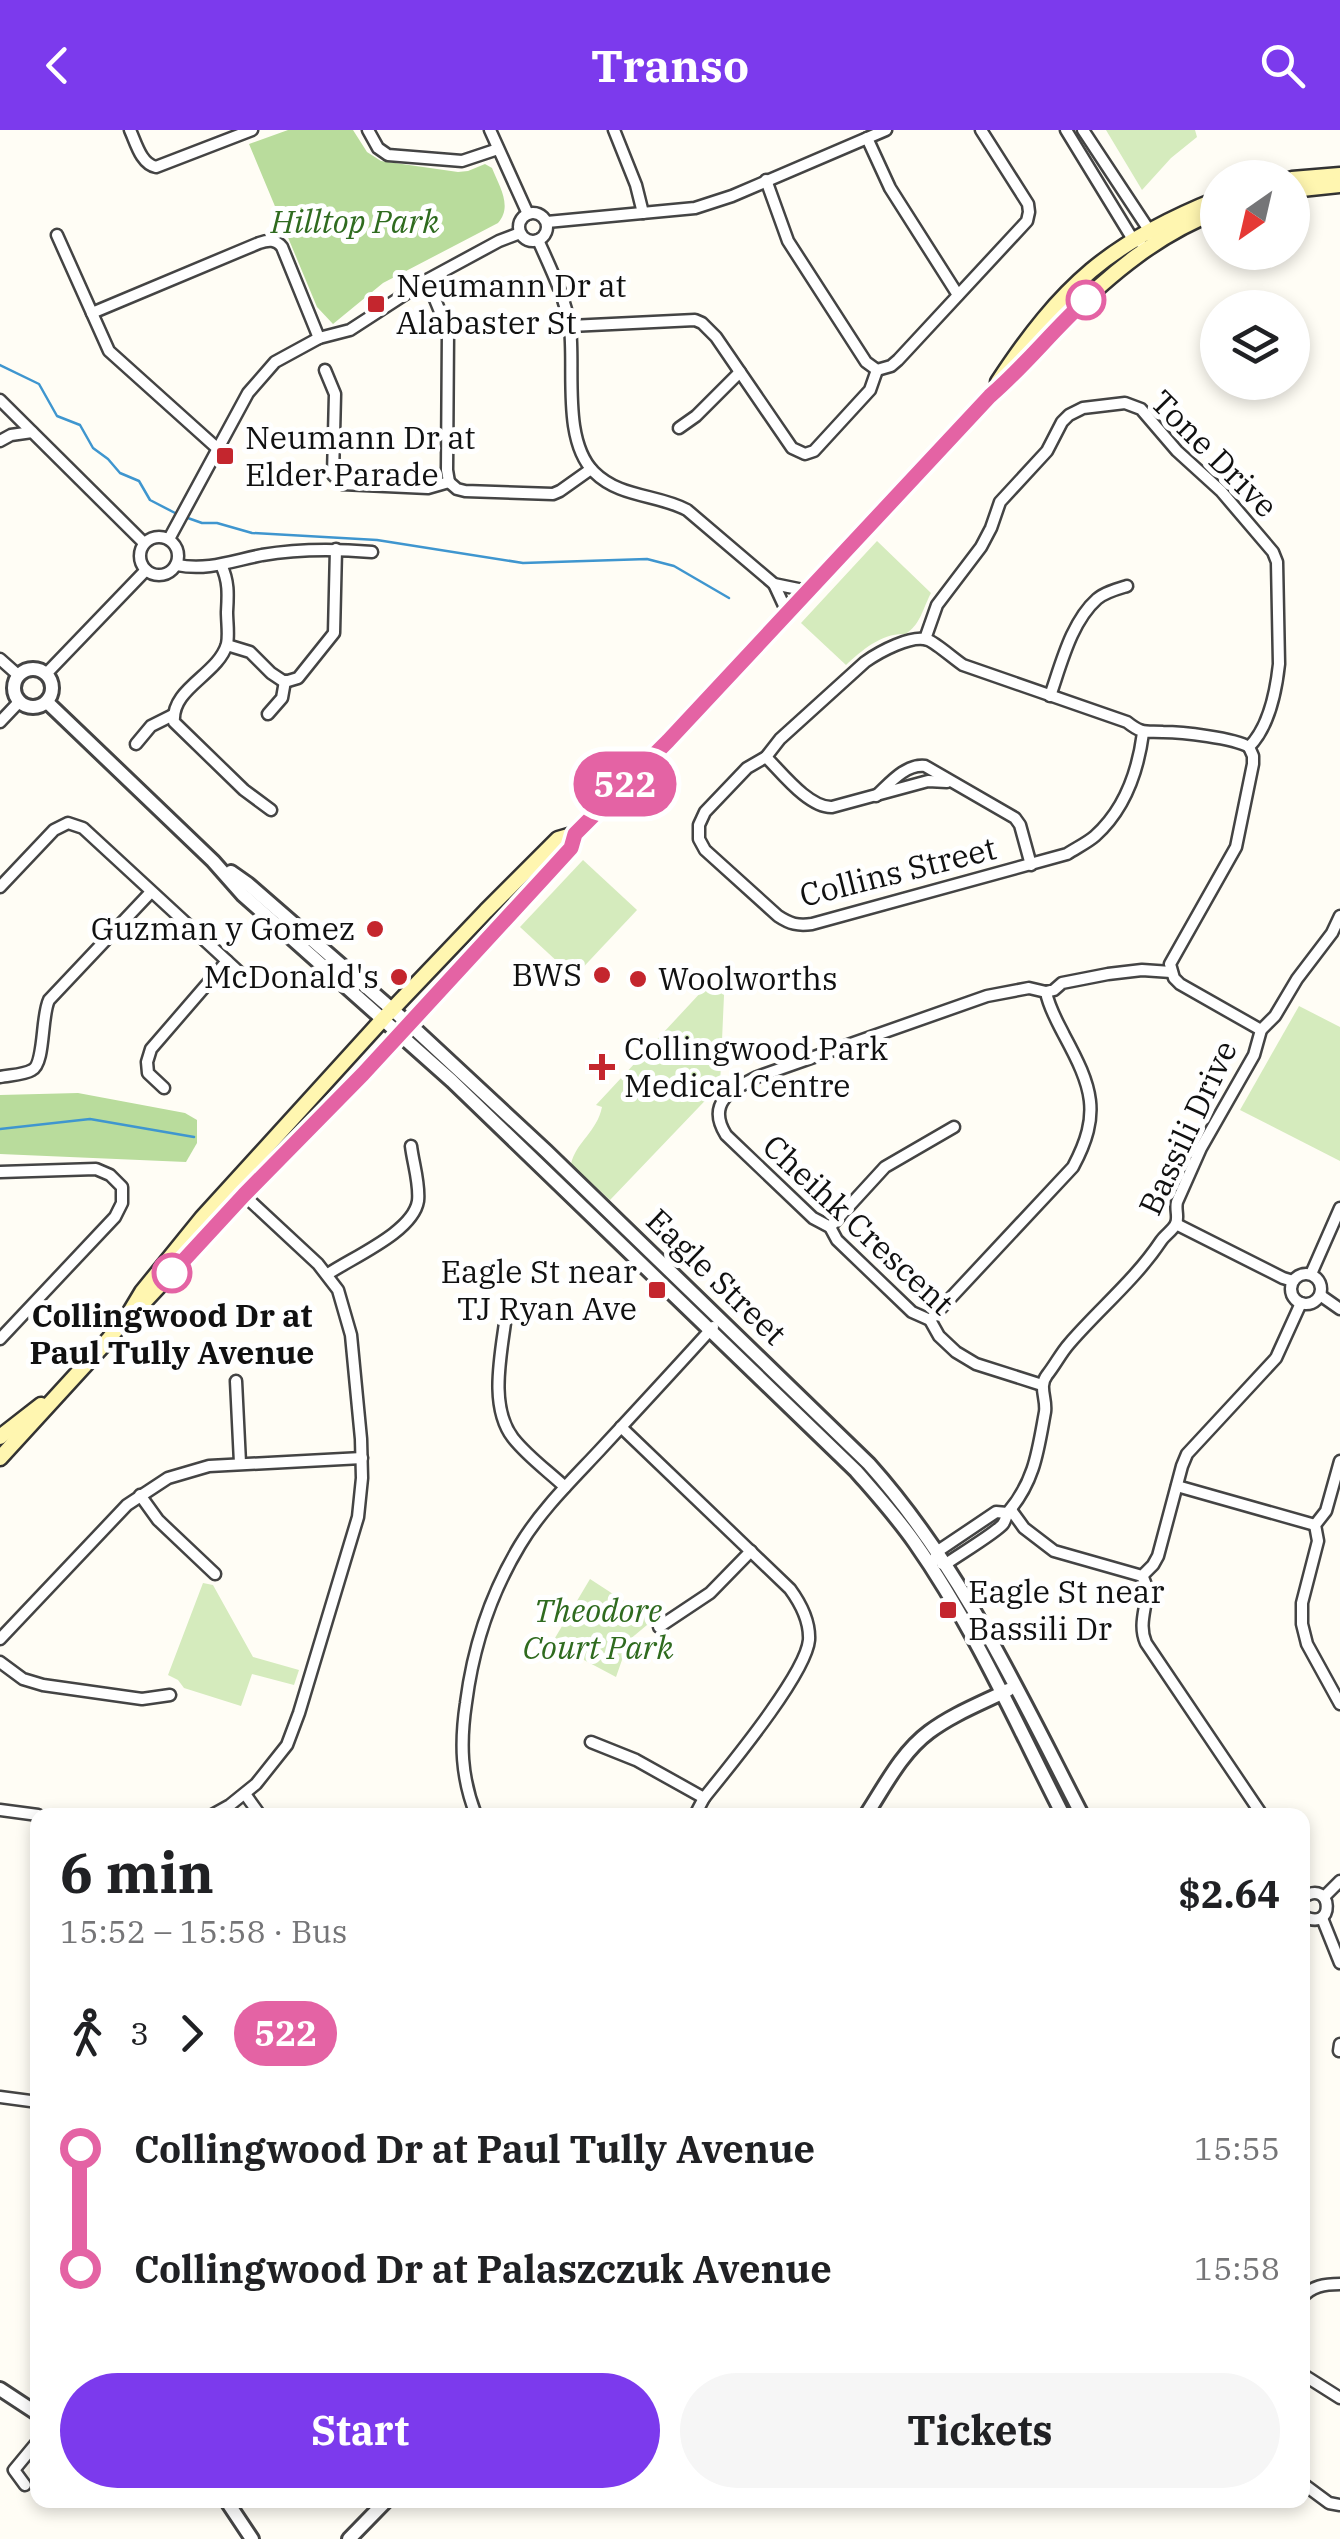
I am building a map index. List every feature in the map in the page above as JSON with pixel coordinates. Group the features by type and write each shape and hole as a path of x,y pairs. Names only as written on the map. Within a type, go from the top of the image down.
{"main road":[{"path":"1310,177 1340,174"},
{"path":"1310,188 1340,186"},
{"path":"990,396 1049,310 1097,264 1132,238 1200,206"},
{"path":"0,1458 130,1312 148,1298 387,1015 486,910 558,839 575,834 649,760 1065,319 1149,246 1200,220"},
{"path":"238,1190 363,1074 571,848 575,834"},
{"path":"0,1437 66,1387"}],"street":[{"path":"130,130 144,161 156,168 251,130"},
{"path":"368,130 378,148 388,154 462,162 498,148"},
{"path":"490,130 528,214"},
{"path":"614,130 644,212"},
{"path":"547,222 546,234 538,240 526,239 520,232 520,224 528,214 537,213 547,222 695,208 886,130"},
{"path":"877,370 898,360 1020,231 1030,212 980,130"},
{"path":"1066,130 1132,238 1149,246 1148,230 1083,130"},
{"path":"867,138 890,188 958,295"},
{"path":"766,180 788,241 866,362 877,370"},
{"path":"169,539 248,392 275,362 318,338 350,330 427,280 520,232"},
{"path":"57,234 109,351 218,449"},
{"path":"92,313 272,240 282,246 318,338"},
{"path":"538,240 570,326 573,421 591,469 622,490 673,502 687,510 774,584 787,612"},
{"path":"427,280 448,331 450,348 449,482 465,490 553,494 591,469"},
{"path":"570,326 694,320 710,330 792,448 806,454 814,451 870,390 877,370"},
{"path":"325,370 335,394 333,475 337,481 428,488 449,482"},
{"path":"679,428 740,372"},
{"path":"0,400 144,543"},
{"name":"Tone Drive","path":"925,639 936,605 981,548 1000,502 1048,451 1062,422 1083,408 1133,404 1141,409 1268,544 1277,562 1277,679 1262,731 1249,747 1253,764 1236,847 1173,957 1171,972"},
{"path":"0,441 32,432"},
{"path":"153,537 169,539 178,550 173,570 163,575 146,570 139,557 144,543 153,537"},
{"path":"176,564 200,568 265,555 336,549 372,552"},
{"path":"226,645 250,652 271,673 285,680 298,678 334,633 336,549"},
{"path":"136,744 152,726 172,714 177,702 214,664 226,645 229,594 221,565"},
{"path":"46,674 146,570"},
{"path":"774,584 808,591"},
{"path":"1050,696 1084,615 1097,599 1127,586"},
{"path":"925,639 963,665 1127,722 1143,733 1235,741 1249,747"},
{"name":"Collins Street","path":"925,639 898,644 865,662 702,815 699,839 705,850 787,922 799,926 812,924 1067,854 1094,836 1114,814 1132,780 1143,733"},
{"path":"0,658 18,675"},
{"path":"28,669 46,674 52,684 46,702 36,708 19,702 14,686 18,675 28,669"},
{"path":"268,714 282,698 285,680"},
{"path":"0,722 19,702"},
{"name":"Eagle Street","path":"46,702 213,860 248,884 404,1028 714,1325 869,1464 897,1495 946,1564 1078,1808"},
{"path":"172,714 187,736 270,810"},
{"path":"766,758 822,808 928,781 953,783"},
{"path":"876,796 906,770 925,766 1015,818 1031,865"},
{"path":"0,887 54,830 68,823 83,828 252,984"},
{"path":"0,1077 33,1070 40,1063 44,1010 49,1000 151,892"},
{"name":"Bassili Drive","path":"1042,1385 1066,1346 1138,1273 1176,1224 1177,1202 1254,1055 1262,1030 1276,1016 1340,916"},
{"path":"164,1088 148,1072 151,1048 226,962"},
{"path":"1171,972 1180,984 1262,1030"},
{"name":"Cheihk Crescent","path":"1042,1385 976,1364 956,1352 938,1336 930,1320 912,1312 837,1240 830,1227 813,1218 726,1135 719,1109 733,1089 757,1077 986,996 1028,988 1046,992 1062,983 1108,974 1171,972"},
{"path":"930,1320 1074,1167 1088,1138 1091,1112 1087,1078 1049,1006 1046,992"},
{"path":"830,1227 885,1167 954,1127"},
{"path":"328,1274 404,1226 414,1213 418,1193 411,1146"},
{"path":"0,1172 96,1169 122,1186 122,1204 115,1217 0,1337"},
{"path":"223,1808 245,1794 287,1745 358,1518 362,1458 351,1335 338,1290 328,1274 238,1190"},
{"path":"1312,1274 1340,1208"},
{"path":"1176,1224 1293,1281"},
{"path":"1301,1274 1312,1274 1322,1285 1320,1295 1314,1302 1301,1303 1292,1293 1293,1281 1301,1274"},
{"path":"1320,1295 1340,1308"},
{"path":"1142,1576 1158,1556 1187,1454 1276,1358 1301,1303"},
{"path":"507,1307 499,1409 512,1437 565,1487"},
{"path":"474,1808 462,1764 461,1738 471,1663 492,1602 520,1544 565,1487 714,1325"},
{"name":"Eagle Street","path":"714,1325 891,1511 963,1620 1058,1808"},
{"path":"236,1381 240,1463"},
{"path":"930,1566 946,1564 1003,1524 1026,1491 1046,1404 1042,1385"},
{"path":"621,1427 790,1589 800,1602 808,1629 806,1653 795,1676 699,1808"},
{"path":"0,1639 108,1525 140,1495 168,1478 195,1468 240,1463 362,1458"},
{"path":"1340,1461 1326,1511 1315,1525 1318,1541 1302,1602 1307,1644 1340,1704"},
{"path":"1176,1486 1315,1525"},
{"path":"140,1495 158,1520 215,1574"},
{"path":"930,1566 938,1551 996,1512 1009,1511"},
{"path":"1009,1511 1054,1551 1142,1576 1148,1591 1140,1623 1146,1643 1257,1808"},
{"path":"659,1627 710,1593 751,1551"},
{"path":"0,1662 23,1679 44,1685 142,1699 170,1695"},
{"path":"873,1808 904,1756 920,1740 943,1722 1014,1686"},
{"path":"591,1742 636,1760 704,1798"},
{"path":"245,1794 255,1808"},
{"path":"0,1810 30,1814"},
{"path":"1324,1897 1340,1881"},
{"path":"1310,1893 1324,1897 1328,1905 1322,1918 1340,1964"},
{"path":"1310,1920 1322,1918"},
{"path":"1339,2051 1340,2044"},
{"path":"0,2097 30,2101"},
{"path":"1310,2292 1317,2287 1340,2284"},
{"path":"1310,2379 1340,2398"},
{"path":"0,2389 30,2409"},
{"path":"14,2470 30,2451"},
{"path":"2,2465 14,2470 26,2485"},
{"path":"1310,2490 1329,2503 1340,2505"},
{"path":"231,2508 252,2539"},
{"path":"349,2539 379,2508"}],"green space":[{"name":"Hilltop Park","path":"288,130 353,130 367,152 381,161 458,172 485,164 492,168 501,189 505,203 502,216 498,223 383,283 333,324 317,307 249,144"},
{"path":"1106,130 1195,130 1197,137 1142,190"},
{"path":"877,541 931,593 910,631 880,639 846,665 801,623"},
{"path":"583,860 637,910 574,977 520,927"},
{"path":"725,973 720,1085 610,1200 571,1164 599,1116 602,1107 596,1105 717,975"},
{"path":"1299,1006 1340,1027 1340,1161 1240,1110"},
{"path":"78,1093 185,1113 197,1120 197,1143 186,1162 0,1154 0,1095"},
{"name":"Theodore Court Park","path":"590,1579 653,1620 629,1640 616,1677 552,1643"},
{"path":"203,1583 213,1585 253,1657 299,1670 294,1685 252,1674 241,1706 184,1688 168,1675"}],"waterway":[{"path":"0,365 39,384 57,416 80,425 93,448 120,473 139,481 150,500 177,514"},
{"path":"185,517 252,533 377,540 523,563 647,559 674,566 729,598"},
{"path":"0,1129 90,1119 194,1137"}],"bus line":[{"name":"522","path":"172,1273 550,871 571,848 575,834 1086,300"}],"place":[{"name":"Neumann Dr at Alabaster St","path":"376,304"},
{"name":"Neumann Dr at Elder Parade","path":"225,456"},
{"name":"Guzman y Gomez","path":"375,929"},
{"name":"BWS","path":"602,975"},
{"name":"McDonald's","path":"399,977"},
{"name":"Woolworths","path":"638,979"},
{"name":"Collingwood Park Medical Centre","path":"602,1067"},
{"name":"Collingwood Dr at Paul Tully Avenue","path":"172,1273"},
{"name":"Eagle St near TJ Ryan Ave","path":"657,1290"},
{"name":"Eagle St near Bassili Dr","path":"948,1610"}]}
